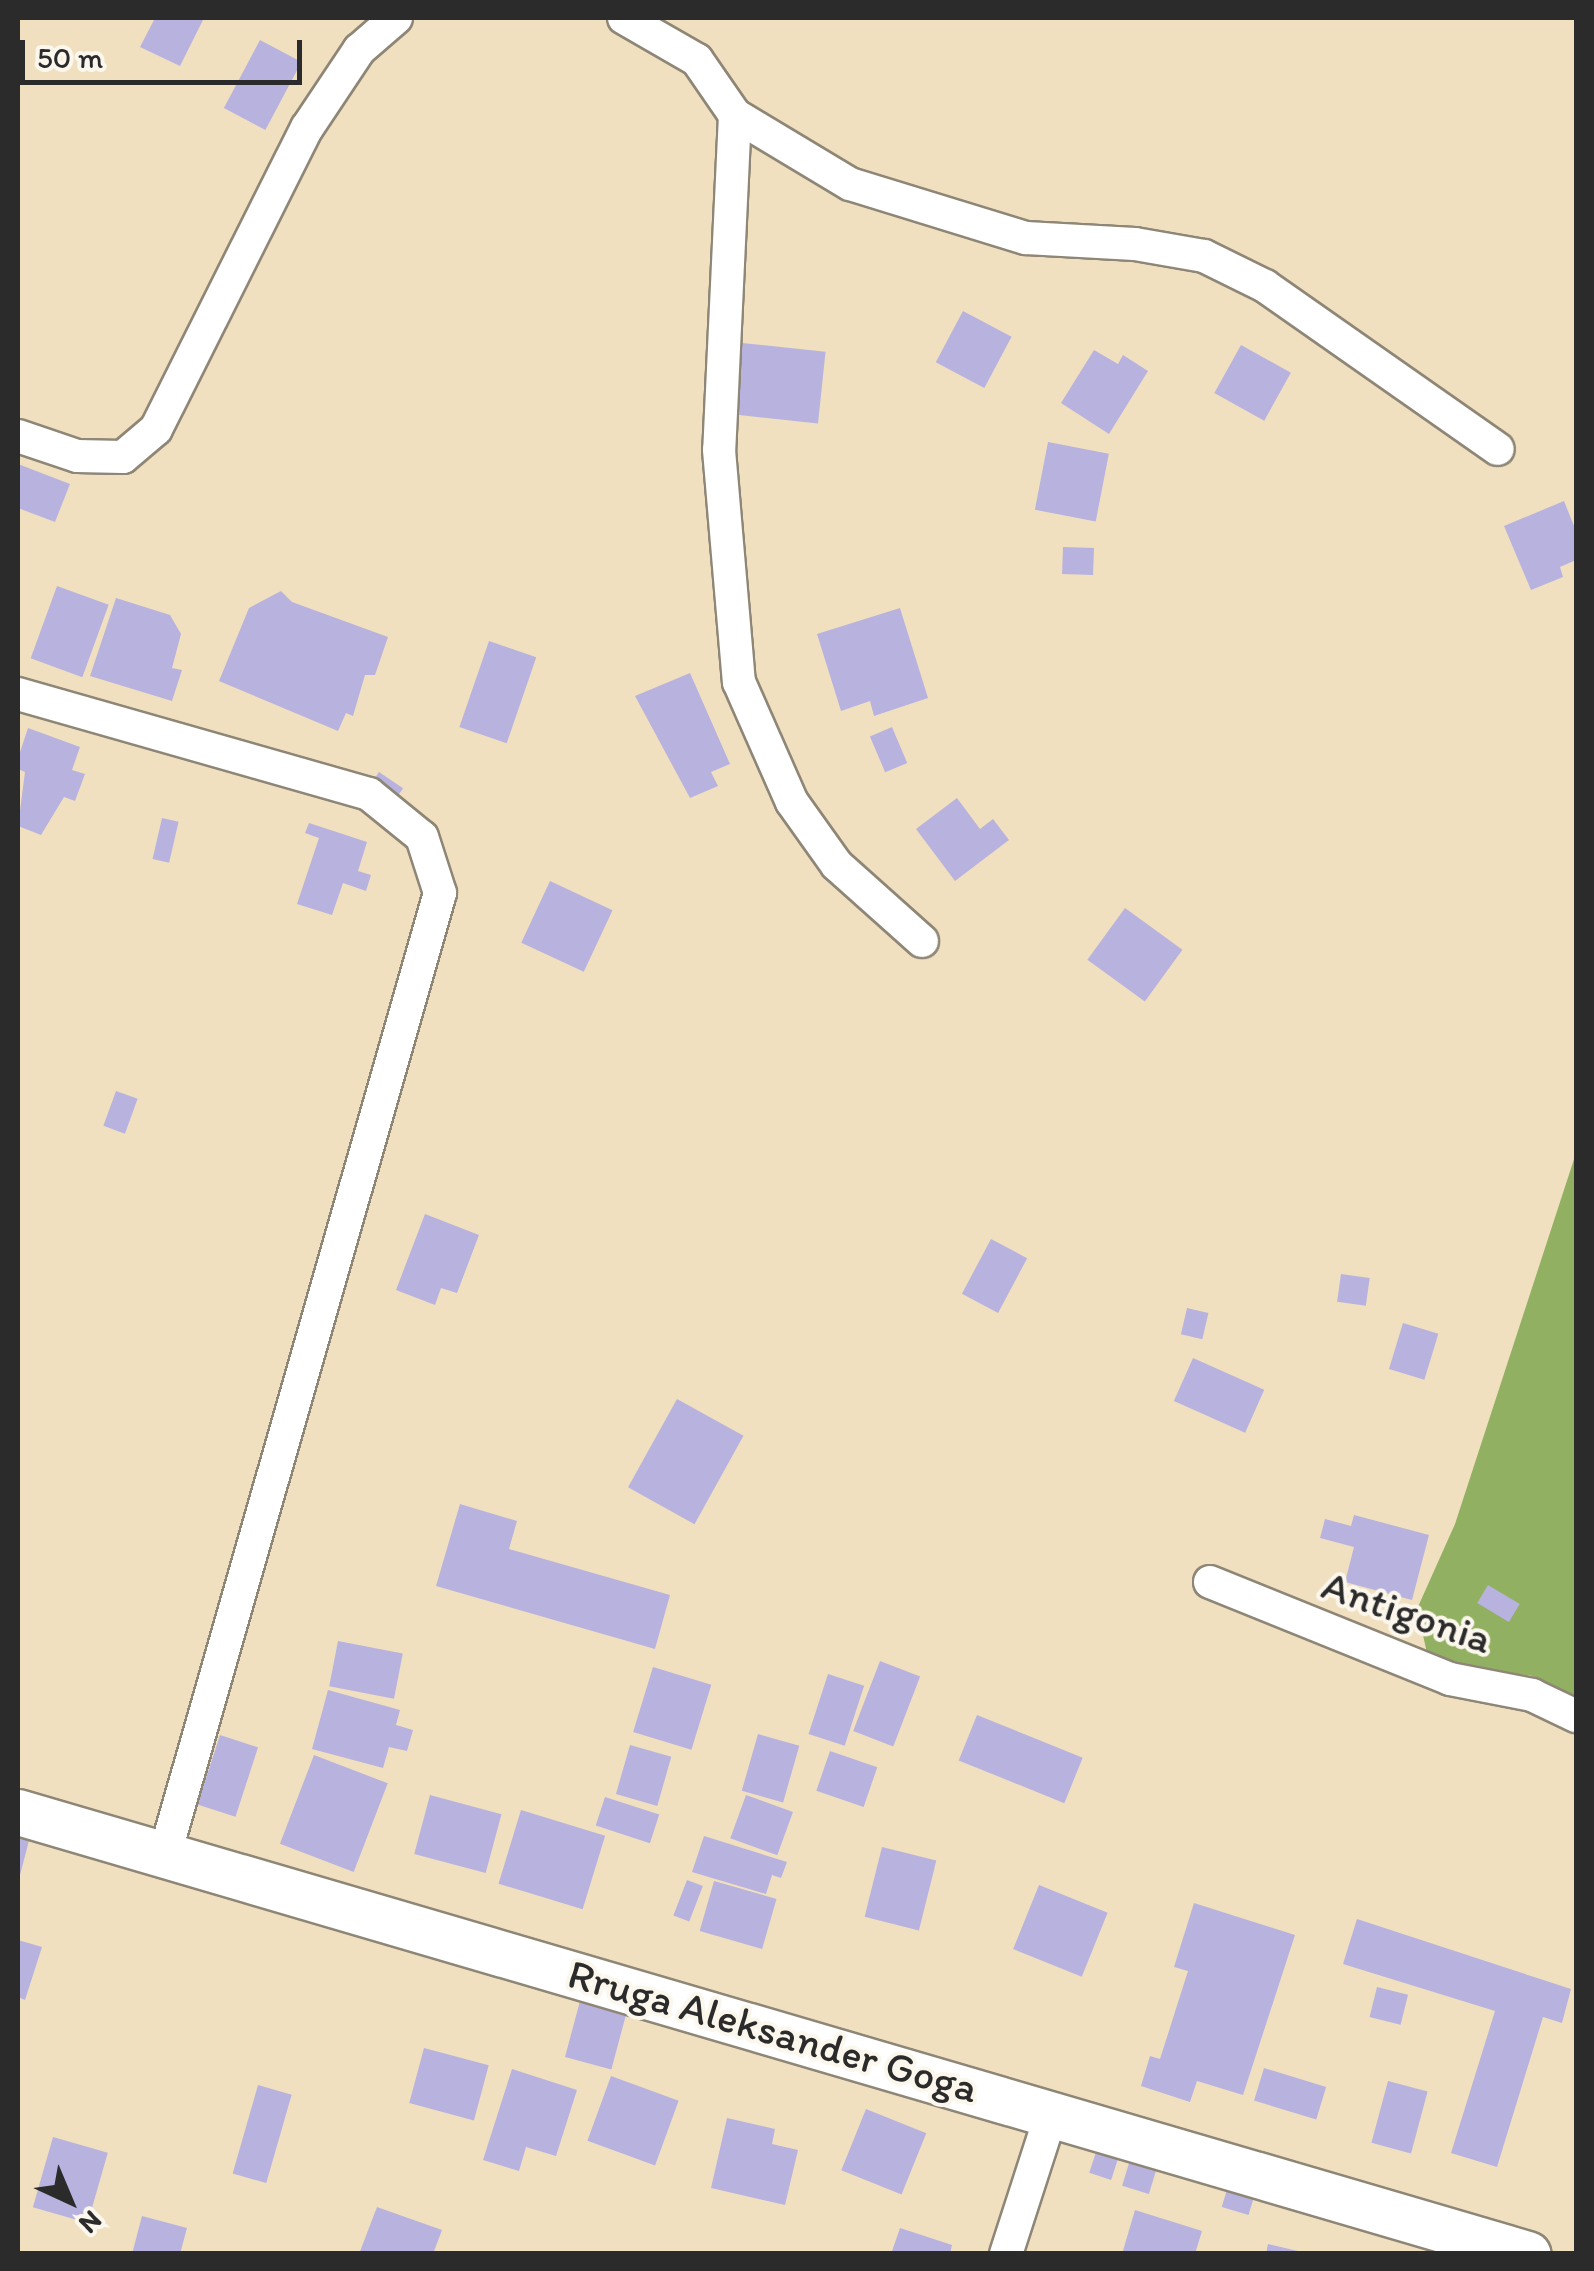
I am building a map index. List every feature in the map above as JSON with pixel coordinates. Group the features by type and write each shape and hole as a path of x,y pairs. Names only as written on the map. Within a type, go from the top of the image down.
{"main road":[{"name":"Rruga Aleksander Goga","path":"18,1812 1528,2254"}],"street":[{"path":"18,436 77,456 123,457 156,429 307,128 359,50 396,18"},
{"path":"624,18 698,60 735,115 850,184 1026,238 1135,244 1204,256 1265,286 1498,448"},
{"path":"735,115 718,450 739,682 792,802 837,865 922,941"},
{"path":"18,694 368,794 422,836 440,893 165,1854"},
{"name":"Antigonia","path":"1210,1582 1450,1679 1532,1695 1576,1716"},
{"path":"1006,2254 1052,2112"}],"green space":[{"path":"1576,1153 1576,1698 1533,1676 1465,1667 1427,1653 1417,1609 1455,1524"}],"building":[{"path":"155,18 204,18 180,66 140,47"},
{"path":"260,40 301,62 265,130 224,108"},
{"path":"963,311 1012,337 984,388 936,362"},
{"path":"742,343 826,352 818,423 734,415"},
{"path":"1241,345 1291,373 1264,421 1214,393"},
{"path":"1094,350 1118,364 1123,355 1148,371 1109,434 1061,403"},
{"path":"1048,442 1109,454 1096,522 1035,510"},
{"path":"18,464 70,484 55,522 18,508"},
{"path":"1564,501 1576,531 1576,560 1560,567 1563,577 1531,590 1504,526"},
{"path":"1063,547 1094,548 1093,575 1062,574"},
{"path":"57,586 109,605 82,677 31,658"},
{"path":"281,591 292,602 388,637 375,675 365,675 353,716 346,713 338,731 219,681 249,608"},
{"path":"116,598 170,615 181,634 172,668 182,670 172,701 90,676"},
{"path":"900,608 928,698 874,716 870,701 841,711 817,634"},
{"path":"489,641 536,657 507,743 459,727"},
{"path":"690,673 730,764 711,772 718,786 690,798 635,696"},
{"path":"892,727 907,763 885,772 870,736"},
{"path":"28,728 80,747 72,770 85,774 75,801 64,797 41,835 18,826 25,772 18,769 18,758"},
{"path":"379,772 403,788 390,808 366,792"},
{"path":"957,798 980,829 993,819 1009,840 955,881 916,829"},
{"path":"162,818 179,822 169,863 153,859"},
{"path":"309,823 367,842 358,871 371,875 366,891 343,883 332,915 297,904 319,838 305,833"},
{"path":"550,881 613,910 584,972 521,943"},
{"path":"1125,908 1182,950 1145,1002 1087,960"},
{"path":"116,1091 138,1099 125,1134 103,1126"},
{"path":"425,1214 479,1235 457,1293 441,1288 435,1305 396,1290"},
{"path":"991,1239 1027,1258 998,1313 962,1294"},
{"path":"1341,1274 1370,1278 1366,1306 1337,1302"},
{"path":"1187,1308 1208,1313 1202,1339 1181,1334"},
{"path":"1403,1323 1438,1334 1424,1380 1389,1369"},
{"path":"1193,1358 1264,1390 1245,1433 1174,1401"},
{"path":"677,1399 743,1436 695,1524 628,1487"},
{"path":"460,1504 517,1521 509,1549 670,1595 655,1649 436,1586"},
{"path":"1354,1515 1429,1535 1412,1600 1345,1582 1354,1547 1320,1538 1325,1519 1351,1526"},
{"path":"1488,1585 1520,1604 1509,1622 1477,1603"},
{"path":"338,1641 403,1654 394,1699 329,1686"},
{"path":"880,1661 920,1676 893,1746 853,1731"},
{"path":"653,1667 711,1685 691,1750 633,1732"},
{"path":"828,1674 864,1686 845,1746 809,1734"},
{"path":"328,1690 400,1710 396,1725 413,1730 407,1751 389,1747 383,1768 312,1749"},
{"path":"977,1715 1083,1758 1064,1803 959,1760"},
{"path":"758,1734 799,1746 783,1803 742,1791"},
{"path":"220,1735 258,1747 235,1817 197,1804"},
{"path":"630,1745 671,1757 657,1806 616,1794"},
{"path":"830,1751 877,1767 864,1807 816,1791"},
{"path":"314,1755 388,1783 354,1872 280,1844"},
{"path":"430,1795 501,1814 486,1873 414,1854"},
{"path":"746,1795 793,1812 777,1855 730,1838"},
{"path":"605,1797 659,1815 650,1843 596,1826"},
{"path":"521,1810 605,1836 583,1909 498,1884"},
{"path":"18,1830 31,1833 19,1879 18,1879"},
{"path":"704,1836 787,1862 781,1878 772,1875 766,1894 692,1872"},
{"path":"882,1847 936,1861 919,1930 865,1917"},
{"path":"687,1880 703,1886 689,1922 673,1915"},
{"path":"714,1881 776,1899 762,1949 700,1931"},
{"path":"1039,1885 1108,1913 1082,1977 1013,1949"},
{"path":"1194,1903 1295,1935 1243,2095 1197,2081 1190,2102 1141,2086 1150,2056 1160,2059 1188,1971 1174,1967"},
{"path":"1357,1919 1571,1989 1562,2023 1543,2017 1497,2167 1451,2153 1495,2011 1343,1964"},
{"path":"18,1940 42,1947 25,2000 18,1997"},
{"path":"1377,1987 1408,1995 1401,2025 1370,2017"},
{"path":"580,2001 626,2013 611,2069 565,2057"},
{"path":"424,2048 489,2065 474,2120 409,2103"},
{"path":"1264,2068 1326,2087 1316,2120 1254,2101"},
{"path":"512,2069 577,2090 556,2156 526,2147 519,2171 483,2160"},
{"path":"611,2076 679,2101 655,2165 587,2141"},
{"path":"1388,2081 1428,2092 1411,2153 1371,2143"},
{"path":"258,2085 292,2095 266,2183 233,2173"},
{"path":"866,2109 926,2133 902,2195 841,2170"},
{"path":"727,2118 775,2129 772,2144 798,2150 785,2205 711,2188"},
{"path":"53,2137 108,2153 88,2223 33,2207"},
{"path":"1097,2149 1119,2156 1111,2180 1089,2173"},
{"path":"1130,2160 1157,2168 1149,2194 1122,2186"},
{"path":"1229,2183 1256,2191 1248,2215 1222,2207"},
{"path":"377,2207 442,2230 433,2254 359,2254"},
{"path":"1135,2210 1202,2231 1195,2254 1122,2254"},
{"path":"142,2216 187,2228 180,2254 132,2254"},
{"path":"900,2228 952,2245 950,2254 891,2254"},
{"path":"1268,2244 1302,2252 1302,2254 1266,2254"}]}
